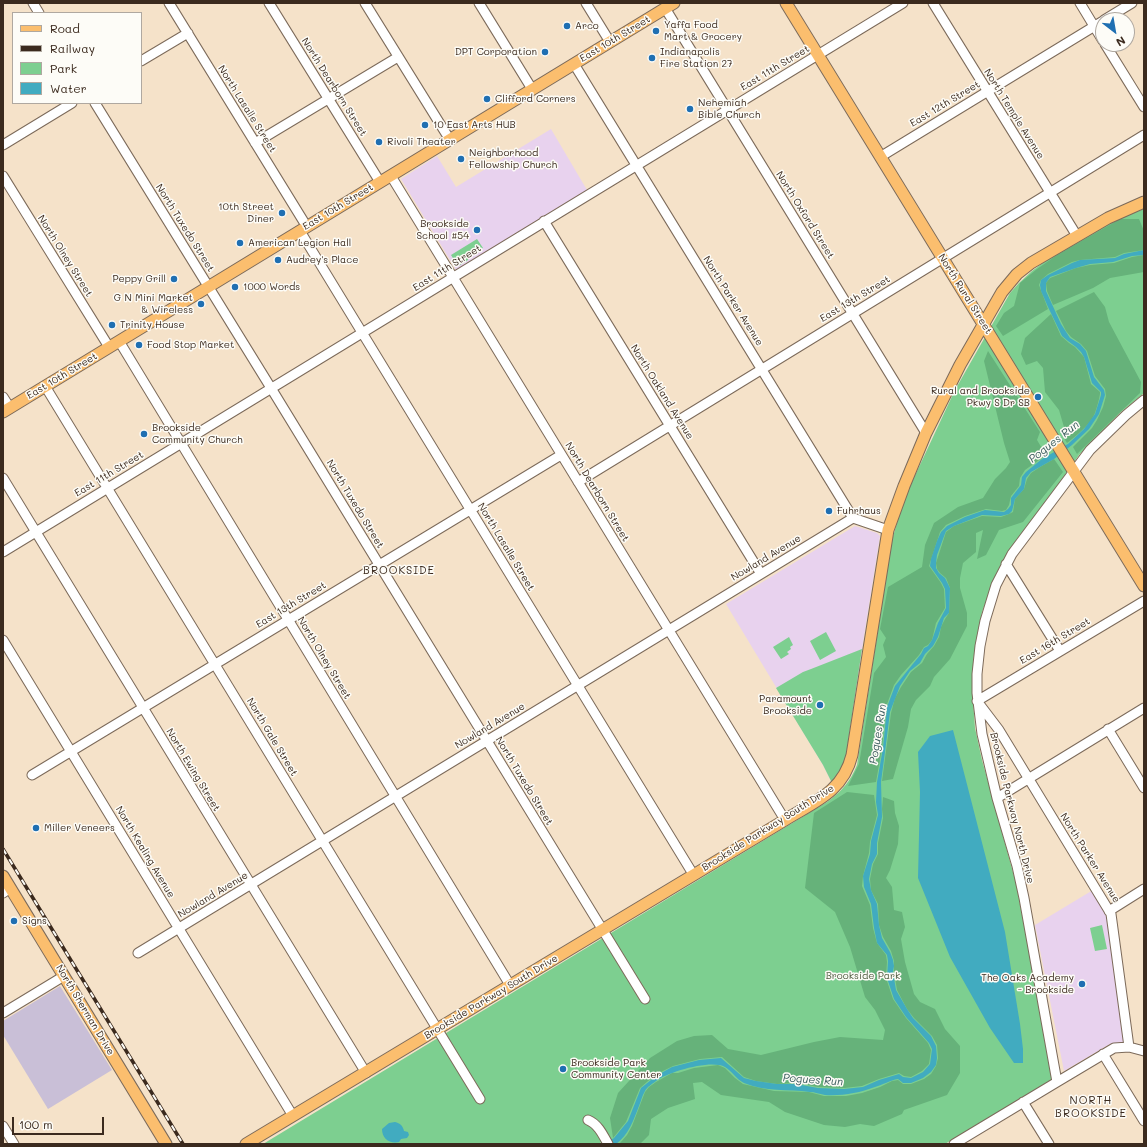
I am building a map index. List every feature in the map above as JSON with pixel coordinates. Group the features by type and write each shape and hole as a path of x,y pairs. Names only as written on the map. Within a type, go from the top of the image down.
{"main road":[{"name":"North Rural Street","path":"786,3 1144,586"},
{"name":"East 10th Street","path":"6,410 670,6"},
{"name":"Brookside Parkway South Drive","path":"246,1144 785,820 834,788 843,779 850,764 888,530 926,433 945,393 983,323 1002,292 1017,274 1031,263 1108,218 1144,202"},
{"name":"North Sherman Drive","path":"3,876 7,890 64,976 166,1144"}],"street":[{"path":"33,3 38,12"},
{"name":"North Lasalle Street","path":"169,3 255,143 362,333 694,874"},
{"name":"North Dearborn Street","path":"269,3 380,182"},
{"path":"365,3 450,140"},
{"path":"478,3 532,89"},
{"path":"586,3 610,42"},
{"name":"East 11th Street","path":"3,552 903,3"},
{"name":"North Temple Avenue","path":"933,3 1077,236"},
{"path":"1080,3 1094,26"},
{"name":"East 12th Street","path":"1117,12 1132,3"},
{"name":"North Oxford Street","path":"670,6 727,110 926,433"},
{"name":"East 12th Street","path":"880,157 1094,26"},
{"path":"142,60 188,33"},
{"path":"1110,52 1144,107"},
{"path":"255,143 398,57"},
{"name":"North Parker Avenue","path":"574,64 853,518"},
{"path":"3,145 70,104"},
{"name":"North Tuxedo Street","path":"96,104 645,999"},
{"name":"East 13th Street","path":"578,482 1144,136"},
{"name":"North Olney Street","path":"3,176 109,348"},
{"name":"North Dearborn Street","path":"390,176 785,820"},
{"name":"North Oakland Avenue","path":"544,221 761,574"},
{"name":"North Olney Street","path":"119,341 510,985"},
{"name":"North Gale Street","path":"45,386 480,1099"},
{"path":"3,397 6,410"},
{"name":"Brookside Parkway North Drive","path":"1056,1082 1026,908 1017,866 997,798 985,749 977,701 977,674 980,640 996,585 1006,564 1071,467 1107,432 1144,400"},
{"name":"East 13th Street","path":"32,775 561,455"},
{"name":"North Ewing Street","path":"3,478 366,1073"},
{"path":"853,518 888,530"},
{"name":"Nowland Avenue","path":"138,953 853,518"},
{"path":"1006,564 1060,651"},
{"name":"East 16th Street","path":"977,701 1144,601"},
{"name":"North Kealing Avenue","path":"3,640 293,1116"},
{"name":"North Parker Avenue","path":"977,701 999,730 1111,914 1139,1047"},
{"path":"997,798 1144,708"},
{"path":"1108,730 1144,788"},
{"path":"1109,911 1144,889"},
{"path":"3,1013 64,976"},
{"path":"954,1144 1114,1048 1139,1047"},
{"path":"1103,1054 1144,1121"},
{"path":"1023,1102 1049,1144"},
{"path":"588,1120 593,1122 598,1127 607,1141"},
{"path":"4,1130 14,1144"}],"shaded area":[{"name":"Brookside School #54","path":"551,129 587,190 456,270 401,179 437,156 456,187"},
{"name":"Paramount Brookside","path":"855,526 877,533 880,536 845,762 832,783 823,765 726,604"},
{"name":"The Oaks Academy - Brookside","path":"1093,890 1109,917 1124,1042 1110,1044 1064,1071 1035,925"},
{"path":"60,986 112,1070 48,1109 3,1035 3,1021"}],"green space":[{"name":"Brookside Park","path":"1144,209 1144,393 1121,412 1079,455 1015,542 996,575 982,612 974,654 972,685 975,728 982,760 1016,883 1053,1079 945,1144 613,1144 609,1138 598,1144 263,1144 827,802 841,790 857,765 892,540 904,499 955,390 1010,293 1019,283 1055,254 1120,218"},
{"path":"1120,219 1139,219 1144,231 1144,250 1124,253 1115,257 1072,262 1048,274 1041,280 1039,285 1048,309 1003,336 996,326 1004,313 1014,306 1020,283 1057,255"},
{"path":"477,239 483,248 470,256 467,261 458,266 451,255"},
{"path":"1144,255 1144,272 1110,278 1093,288 1053,305 1047,291 1046,283 1050,278 1076,268 1114,263"},
{"path":"1094,292 1105,307 1109,322 1141,382 1140,393 1077,454 1073,447 1092,428 1097,420 1106,396 1105,389 1095,376 1087,351 1066,331 1056,311"},
{"path":"1051,314 1061,336 1075,347 1084,357 1091,384 1100,392 1095,413 1090,422 1067,443 1062,435 1064,427 1059,410 1045,392 1043,368 1037,361 1026,365 1021,354 1025,338"},
{"path":"988,351 1040,432 1037,440 1046,455 1025,470 1020,478 1019,486 1011,496 1006,510 986,509 965,516 946,525 940,532 929,566 944,589 945,608 936,623 932,640 924,647 894,685 886,707 882,748 876,782 848,786 859,764 874,673 886,657 883,645 886,638 880,629 888,587 922,567 925,545 934,523 958,507 983,498 995,479 1010,462 984,361"},
{"path":"1054,459 1063,472 1023,522 999,530 986,555 977,559 983,530 976,533 976,552 963,563 960,578 960,588 967,613 967,626 950,659 934,677 930,686 916,700 911,709 908,727 893,779 882,781 891,713 895,698 911,672 922,663 934,646 939,637 941,627 949,613 950,588 946,578 937,569 936,563 946,532 954,526 982,516 1001,517 1013,512 1015,499 1024,489 1027,479 1031,473"},
{"path":"826,632 836,651 820,660 810,641"},
{"path":"789,637 793,645 787,652 789,654 781,659 773,647"},
{"path":"862,649 845,762 840,774 832,783 823,765 776,688 803,672"},
{"path":"847,792 874,795 877,815 870,842 862,886 870,905 873,928 877,943 886,955 886,978 893,999 906,1018 928,1043 931,1050 929,1064 922,1071 911,1077 904,1076 899,1073 862,1086 844,1088 818,1087 796,1083 777,1084 756,1081 744,1077 722,1057 700,1059 673,1066 655,1075 640,1088 626,1122 613,1138 610,1118 618,1093 650,1058 677,1041 694,1036 712,1035 728,1049 761,1055 840,1037 883,1040 885,1030 875,1010 865,997 850,947 835,912 805,888 814,813"},
{"path":"883,797 894,801 895,813 899,826 898,844 886,878 892,887 894,910 902,912 905,927 901,939 905,962 914,994 920,1002 935,1009 945,1029 960,1046 960,1073 947,1095 904,1110 902,1114 874,1126 860,1124 845,1127 824,1125 785,1112 769,1102 721,1095 702,1082 693,1083 695,1099 668,1108 651,1119 649,1135 640,1144 621,1144 620,1143 632,1126 645,1092 649,1087 672,1073 678,1073 694,1068 718,1065 725,1068 743,1084 774,1091 809,1092 824,1096 846,1096 862,1093 898,1080 903,1084 911,1084 924,1079 931,1074 936,1066 938,1058 937,1045 932,1036 907,1009 897,990 894,961 879,925 878,904 871,890 870,879 873,864 878,854 878,843 883,818"},
{"path":"1102,925 1107,949 1095,951 1090,928"}],"water":[{"path":"1144,250 1144,255 1132,256 1113,262 1090,264 1076,268 1050,277 1046,283 1046,291 1061,324 1070,338 1080,344 1086,351 1094,377 1104,390 1105,395 1099,414 1089,429 1072,445 1054,459 1031,472 1026,478 1024,489 1015,499 1012,511 1009,514 1001,516 982,515 954,526 946,531 937,555 936,568 945,578 950,588 949,613 944,618 938,637 933,646 925,654 920,663 910,671 900,686 890,712 881,782 882,817 877,843 877,854 872,864 869,879 871,890 877,904 882,938 893,960 896,990 913,1018 931,1036 936,1046 936,1065 931,1072 923,1078 911,1083 903,1083 898,1079 857,1092 831,1095 752,1086 744,1083 725,1067 719,1065 690,1068 662,1077 648,1087 624,1137 616,1144 605,1144 614,1138 628,1121 641,1088 656,1076 672,1067 699,1060 721,1058 744,1078 756,1081 777,1084 796,1084 818,1088 844,1089 863,1087 899,1074 903,1077 911,1078 923,1072 930,1064 932,1049 929,1043 906,1017 894,999 887,978 887,955 877,943 871,904 864,887 863,876 870,854 871,841 878,815 876,802 877,782 883,748 887,707 895,686 921,654 924,648 928,646 932,640 938,623 946,608 945,589 930,566 931,559 941,532 947,526 965,517 985,510 1004,512 1008,509 1011,505 1011,498 1021,485 1022,477 1026,472 1042,459 1068,444 1084,429 1095,414 1101,392 1092,383 1081,352 1062,336 1041,291 1041,280 1048,275 1080,260 1115,258 1124,254"},
{"path":"953,730 1005,932 1020,1024 1023,1063 1014,1063 990,1028 950,957 918,878 920,792 918,752 930,736"},
{"path":"395,1122 401,1125 404,1131 408,1132 409,1135 407,1138 401,1139 399,1142 387,1140 382,1133 382,1129 389,1123"}],"railway":[{"path":"3,849 183,1144"}],"place":[{"name":"Arco","path":"567,26"},
{"name":"Yaffa Food Mart & Grocery","path":"656,31"},
{"name":"DPT Corporation","path":"545,52"},
{"name":"Indianapolis Fire Station 27","path":"652,58"},
{"name":"Clifford Corners","path":"487,99"},
{"name":"Nehemiah Bible Church","path":"690,109"},
{"name":"10 East Arts HUB","path":"425,125"},
{"name":"Rivoli Theater","path":"379,142"},
{"name":"Neighborhood Fellowship Church","path":"461,159"},
{"name":"10th Street Diner","path":"282,213"},
{"name":"Brookside School #54","path":"477,230"},
{"name":"American Legion Hall","path":"240,243"},
{"name":"Audrey's Place","path":"278,260"},
{"name":"Peppy Grill","path":"174,279"},
{"name":"1000 Words","path":"235,287"},
{"name":"G N Mini Market & Wireless","path":"201,304"},
{"name":"Trinity House","path":"112,325"},
{"name":"Food Stop Market","path":"139,345"},
{"name":"Rural and Brookside Pkwy S Dr SB","path":"1038,397"},
{"name":"Brookside Community Church","path":"144,434"},
{"name":"Fuhrhaus","path":"829,511"},
{"name":"Paramount Brookside","path":"820,705"},
{"name":"Miller Veneers","path":"36,828"},
{"name":"Signs","path":"14,921"},
{"name":"The Oaks Academy - Brookside","path":"1082,984"},
{"name":"Brookside Park Community Center","path":"563,1069"}],"district":[{"name":"BROOKSIDE","path":"399,571"},
{"name":"NORTH BROOKSIDE","path":"1091,1107"}],"water label":[{"name":"Pogues Run","path":"1054,442"},
{"name":"Pogues Run","path":"878,734"},
{"name":"Pogues Run","path":"813,1080"}]}
